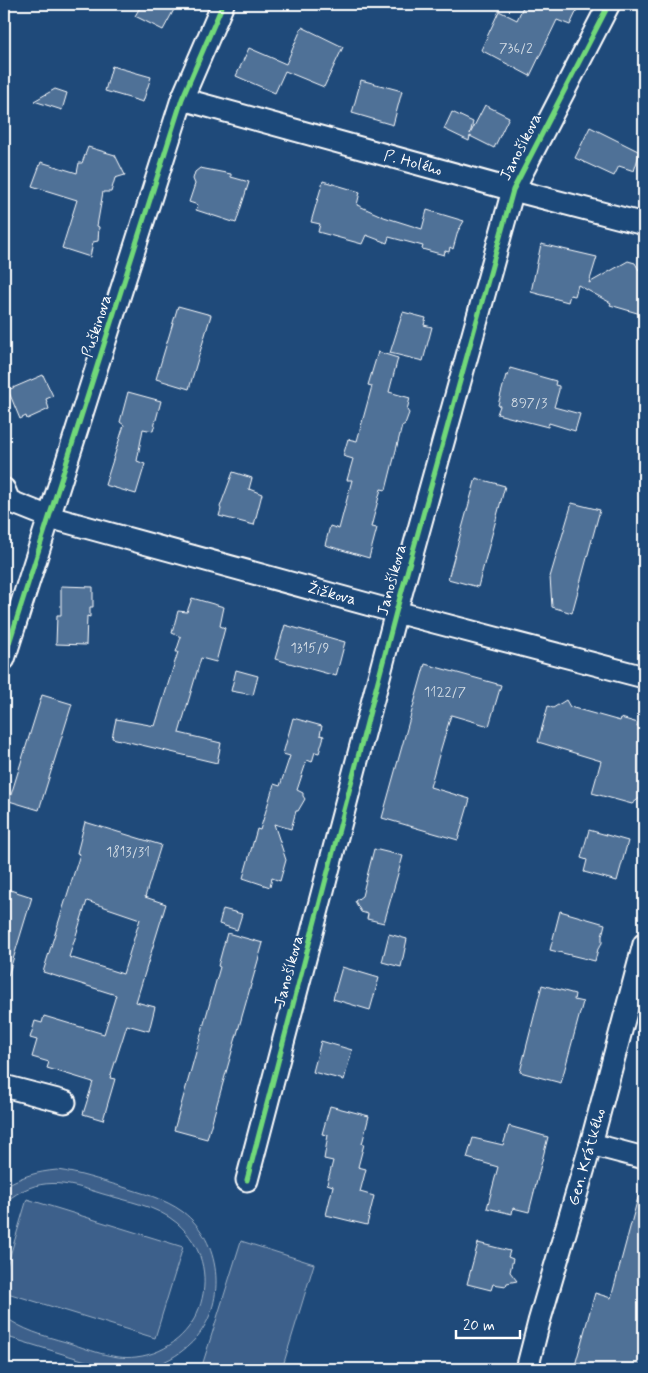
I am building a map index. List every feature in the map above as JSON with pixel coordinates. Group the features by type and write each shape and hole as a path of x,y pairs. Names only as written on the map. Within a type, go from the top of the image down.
{"street":[{"name":"Puškinova","path":"4,660 182,99 223,4"},
{"name":"Janošíkova","path":"247,1180 396,612 513,190 609,4"},
{"name":"P. Holého","path":"182,99 644,224"},
{"name":"Žižkova","path":"4,489 9,500 49,517 396,612 644,677"},
{"name":"Gen. Krátkého","path":"527,1369 539,1322 639,984 644,944"},
{"path":"4,1086 65,1102"},
{"path":"591,1144 644,1158"}],"shaded area":[{"path":"57,1170 120,1186 168,1203 183,1212 196,1224 205,1239 212,1255 216,1289 213,1306 207,1322 197,1337 187,1347 175,1356 149,1367 154,1369 112,1369 4,1336 4,1316 34,1332 91,1351 118,1357 136,1357 159,1351 178,1339 192,1323 201,1304 204,1283 202,1261 193,1241 177,1223 160,1212 132,1202 64,1184 40,1185 28,1188 4,1203 5,1186 30,1175"},
{"path":"27,1199 183,1247 155,1338 4,1292 4,1276"},
{"path":"241,1241 314,1264 282,1369 201,1369"}],"building":[{"path":"142,4 177,4 163,30 135,16"},
{"path":"519,4 580,4 570,25 557,20 530,76 481,50 499,11 517,20 523,7"},
{"path":"302,27 343,47 324,87 285,71 275,93 236,76 249,48 286,64"},
{"path":"112,66 151,77 143,102 105,91"},
{"path":"361,80 402,91 393,125 352,113"},
{"path":"55,89 67,93 62,110 34,101"},
{"path":"485,105 509,117 494,148 470,136 469,141 444,129 452,112 473,122 470,134"},
{"path":"590,127 640,152 634,171 619,166 614,176 575,158"},
{"path":"88,147 115,155 125,175 115,178 111,192 103,192 97,226 99,227 98,241 93,242 90,257 62,248 77,200 32,186 41,162 77,173 79,163 82,163"},
{"path":"200,168 231,174 231,177 249,182 236,223 196,210 198,205 189,202 195,184 193,179 195,172"},
{"path":"323,181 360,192 357,205 384,217 422,229 427,210 464,221 458,231 453,249 450,247 449,252 445,251 444,255 422,249 423,246 389,237 387,243 366,235 362,244 318,232 320,224 311,222"},
{"path":"541,244 597,257 589,283 628,261 635,263 639,270 644,271 644,315 610,305 611,303 578,285 575,296 570,295 568,302 531,292"},
{"path":"178,306 211,315 189,389 156,379"},
{"path":"403,312 426,318 424,325 432,327 423,361 390,353"},
{"path":"378,352 398,358 389,392 410,398 407,410 409,413 405,424 402,426 386,490 381,489 371,527 377,528 369,558 325,545 330,526 339,529 352,480 347,480 353,459 343,456 348,439 357,441 372,386 368,385"},
{"path":"510,368 556,381 555,385 559,386 559,390 554,407 580,414 575,431 549,423 548,427 497,414 506,375 508,376"},
{"path":"43,375 53,396 46,399 49,409 27,419 26,416 20,419 8,390"},
{"path":"128,392 161,401 153,431 143,429 137,461 145,464 136,494 105,485 124,425 120,422"},
{"path":"233,472 252,478 249,489 262,494 254,525 219,516 220,507"},
{"path":"476,478 505,486 478,587 448,579"},
{"path":"572,503 600,510 572,613 552,607 550,577"},
{"path":"61,586 93,587 93,607 90,607 90,617 87,616 86,645 56,644 57,615 61,615"},
{"path":"192,598 224,607 220,626 225,628 216,662 201,658 179,733 221,743 217,763 112,738 116,719 155,726 181,637 172,633 178,611 187,612"},
{"path":"285,625 345,642 336,676 275,659"},
{"path":"425,664 501,685 489,726 451,715 430,787 470,799 458,840 382,818"},
{"path":"236,670 258,676 253,695 231,691"},
{"path":"42,695 72,704 39,810 9,801"},
{"path":"566,700 570,707 620,721 621,718 638,723 637,726 644,728 644,771 642,778 644,791 641,797 632,804 592,793 601,761 538,742 548,706 553,708"},
{"path":"293,718 322,726 320,735 324,736 319,753 315,752 312,762 307,760 297,790 303,793 305,799 298,811 296,811 291,829 274,824 286,860 280,881 272,878 270,887 243,878 257,829 260,830 274,784 280,786 290,756 283,754"},
{"path":"85,822 161,845 145,897 166,904 136,1002 155,1007 149,1031 127,1025 110,1078 115,1079 103,1120 83,1114 93,1082 47,1068 49,1062 32,1057 37,1040 30,1038 35,1021 42,1023 44,1016 104,1034 116,995 43,972 80,854 77,853","holes":["87,901 140,919 123,974 69,957"]},
{"path":"589,830 628,841 617,881 584,872 587,860 581,858"},
{"path":"374,849 403,856 384,923 367,919 368,914 361,912 355,901 362,896"},
{"path":"4,888 32,897 8,976 4,975"},
{"path":"223,909 242,914 237,930 219,924"},
{"path":"560,911 605,924 602,943 598,949 595,961 550,950"},
{"path":"227,933 263,943 207,1139 174,1130 220,967 218,966"},
{"path":"389,934 407,939 401,967 382,962"},
{"path":"342,967 379,978 370,1010 333,999"},
{"path":"542,985 575,994 574,1000 583,1002 561,1083 520,1072"},
{"path":"321,1041 352,1050 344,1080 313,1072"},
{"path":"330,1106 369,1116 358,1167 366,1169 360,1192 374,1196 367,1225 326,1215 333,1186 327,1184 333,1161 324,1159 328,1135 322,1134"},
{"path":"509,1126 548,1137 529,1212 513,1208 512,1214 487,1208 498,1167 467,1158 473,1138 503,1145"},
{"path":"639,1194 644,1195 644,1369 574,1369 595,1293 611,1298"},
{"path":"478,1243 510,1251 508,1257 513,1259 510,1272 517,1281 507,1283 506,1286 493,1284 491,1290 467,1284"}],"cycle path":[{"path":"4,659 182,99 223,4"},
{"path":"247,1180 396,612 513,190 609,4"}]}
